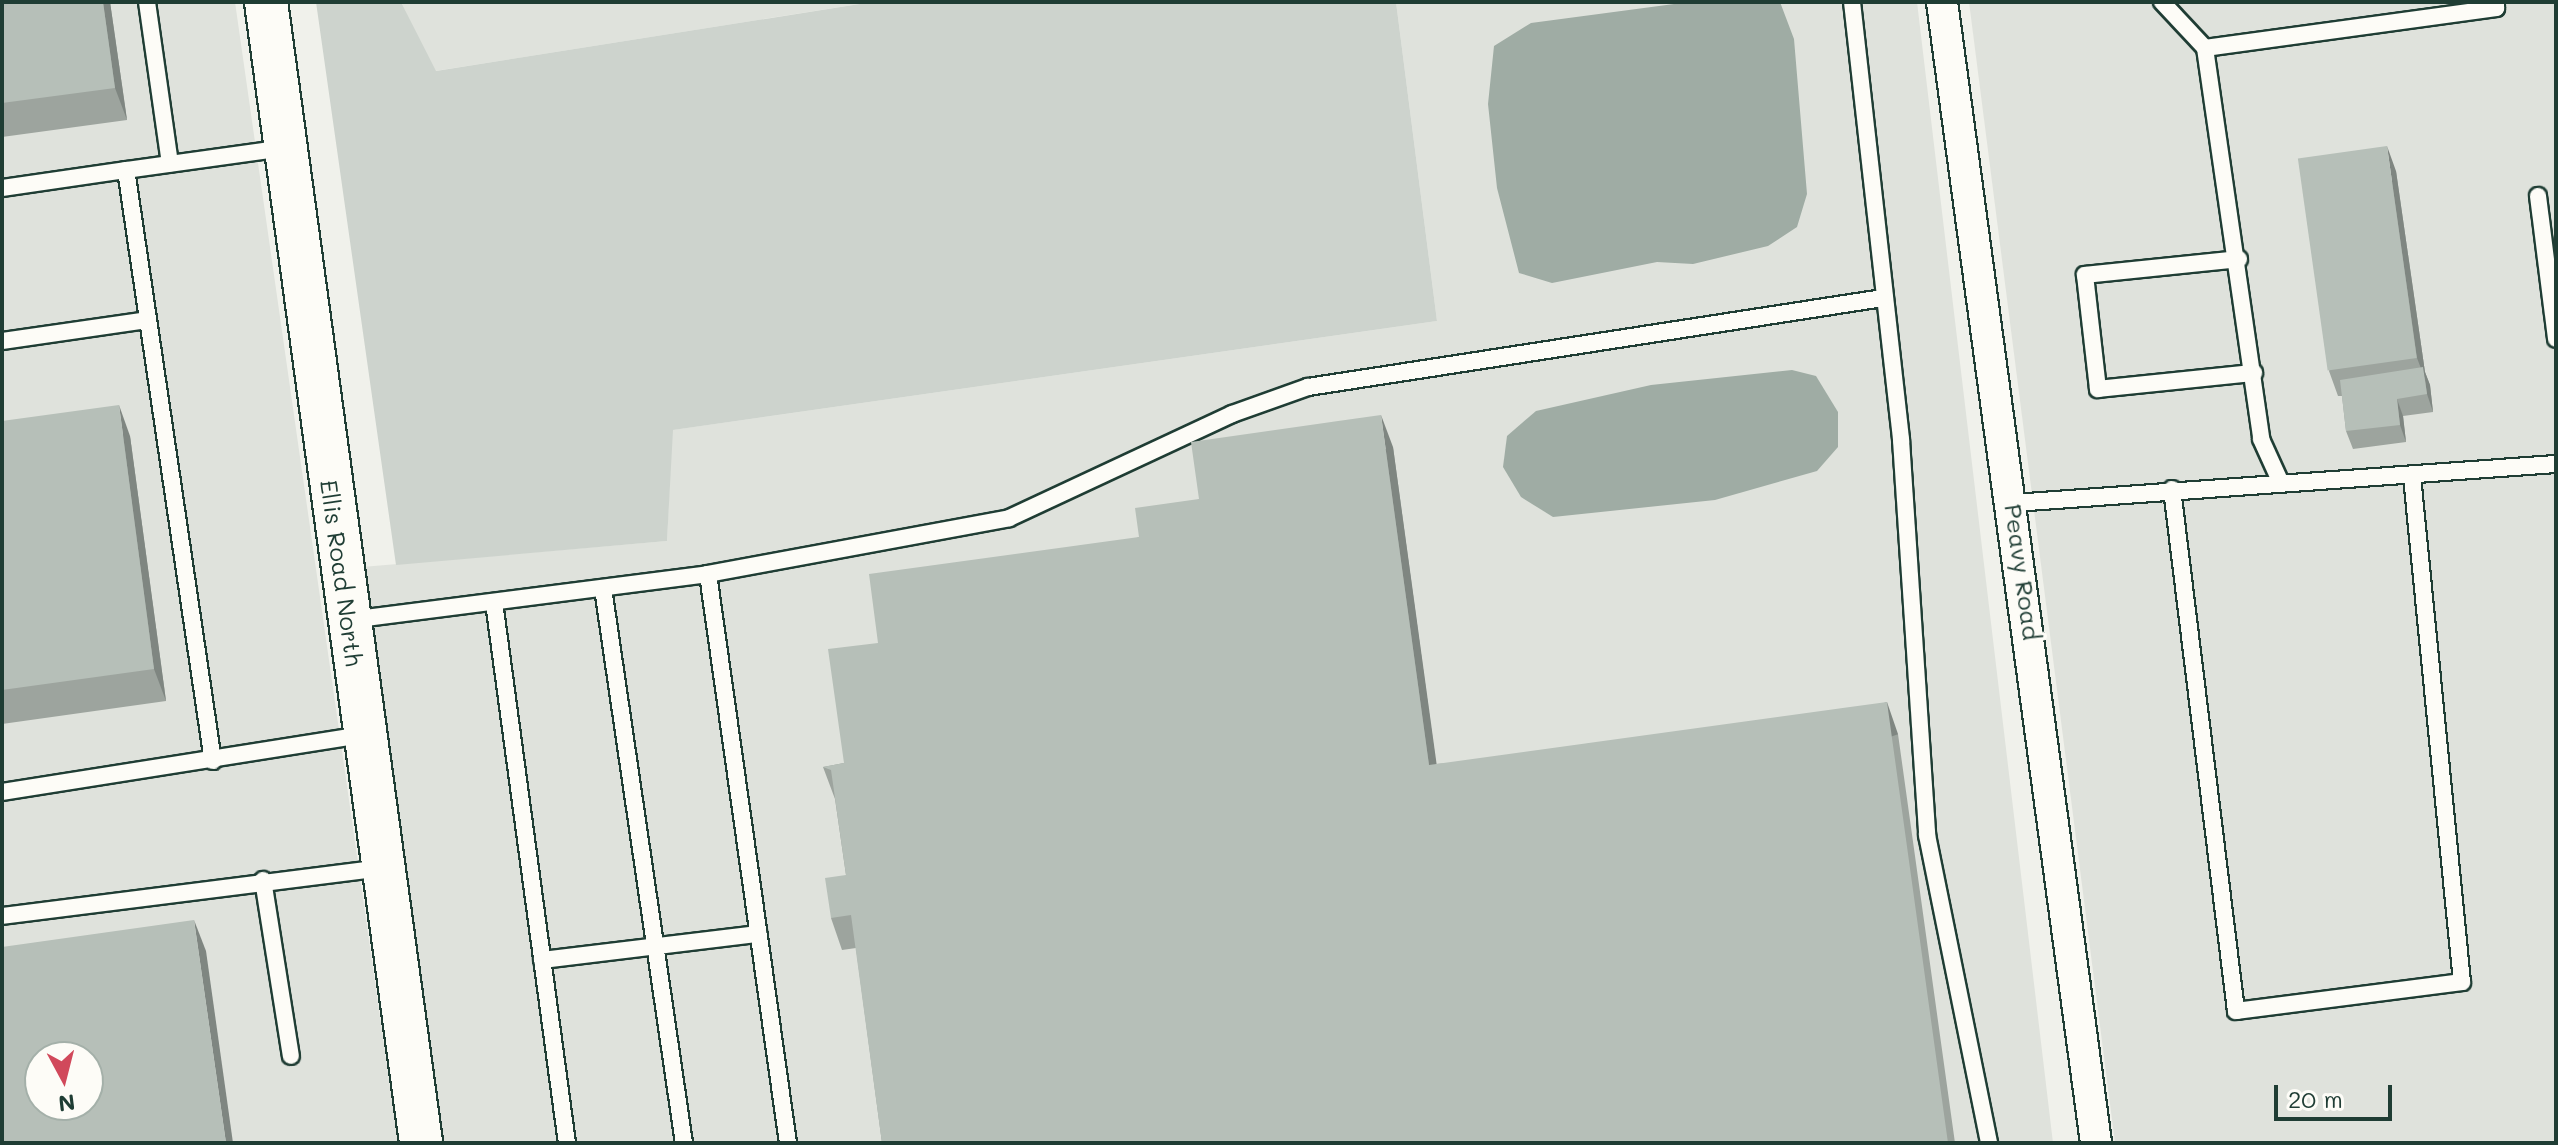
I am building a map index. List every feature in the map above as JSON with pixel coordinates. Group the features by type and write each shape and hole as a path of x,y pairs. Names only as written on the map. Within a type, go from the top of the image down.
{"street":[{"name":"Ellis Road North","path":"266,2 363,735 421,1143"},
{"name":"Peavy Road","path":"1942,2 2014,503 2096,1143"}],"lane":[{"path":"147,2 170,163"},
{"path":"1852,2 1901,440 1927,835 1989,1143"},
{"path":"2162,2 2205,48 2239,259 2261,439 2281,483"},
{"path":"2205,48 2496,8 2496,2"},
{"path":"2,188 284,148"},
{"path":"126,170 213,761"},
{"path":"2538,196 2556,339"},
{"path":"2239,259 2085,275 2098,389 2254,373"},
{"path":"349,620 708,574 1009,518 1232,414 1308,387 1883,298"},
{"path":"2,341 147,320"},
{"path":"2014,503 2172,489 2412,477 2556,464"},
{"path":"2172,489 2236,1011 2462,982 2412,477"},
{"path":"708,574 788,1143"},
{"path":"603,588 684,1143"},
{"path":"494,602 567,1143"},
{"path":"2,792 363,735"},
{"path":"2,916 263,880 382,868"},
{"path":"263,880 291,1056"},
{"path":"542,960 758,934"}],"shaded area":[{"path":"2,2 235,2 398,1143 2,1143"},
{"path":"316,2 401,2 436,71 872,2 1396,2 1437,321 673,430 667,541 396,565"},
{"path":"401,2 872,2 435,71"},
{"path":"1396,2 1917,2 2053,1143 443,1143 362,567 667,541 672,430 1437,321"},
{"path":"1689,2 1780,2 1794,39 1807,194 1797,227 1768,246 1693,264 1657,262 1552,283 1519,273 1497,188 1488,104 1494,46 1531,23"},
{"path":"1969,2 2556,2 2556,1143 2115,1143"},
{"path":"1792,370 1816,376 1838,412 1838,447 1817,471 1715,500 1553,517 1521,497 1503,467 1507,436 1536,411 1651,385"}],"building":[{"path":"2,2 103,2 115,88 2,103"},
{"path":"2387,146 2417,358 2328,370 2298,159"},
{"path":"2423,367 2427,394 2397,399 2400,425 2346,431 2340,380"},
{"path":"119,405 154,669 2,690 2,421"},
{"path":"1381,415 1429,765 1887,702 1948,1143 882,1143 851,915 831,918 825,878 846,875 831,770 823,767 844,763 828,649 878,643 869,574 1139,537 1135,508 1199,499 1191,442"},
{"path":"194,920 226,1143 2,1143 2,947"}]}
